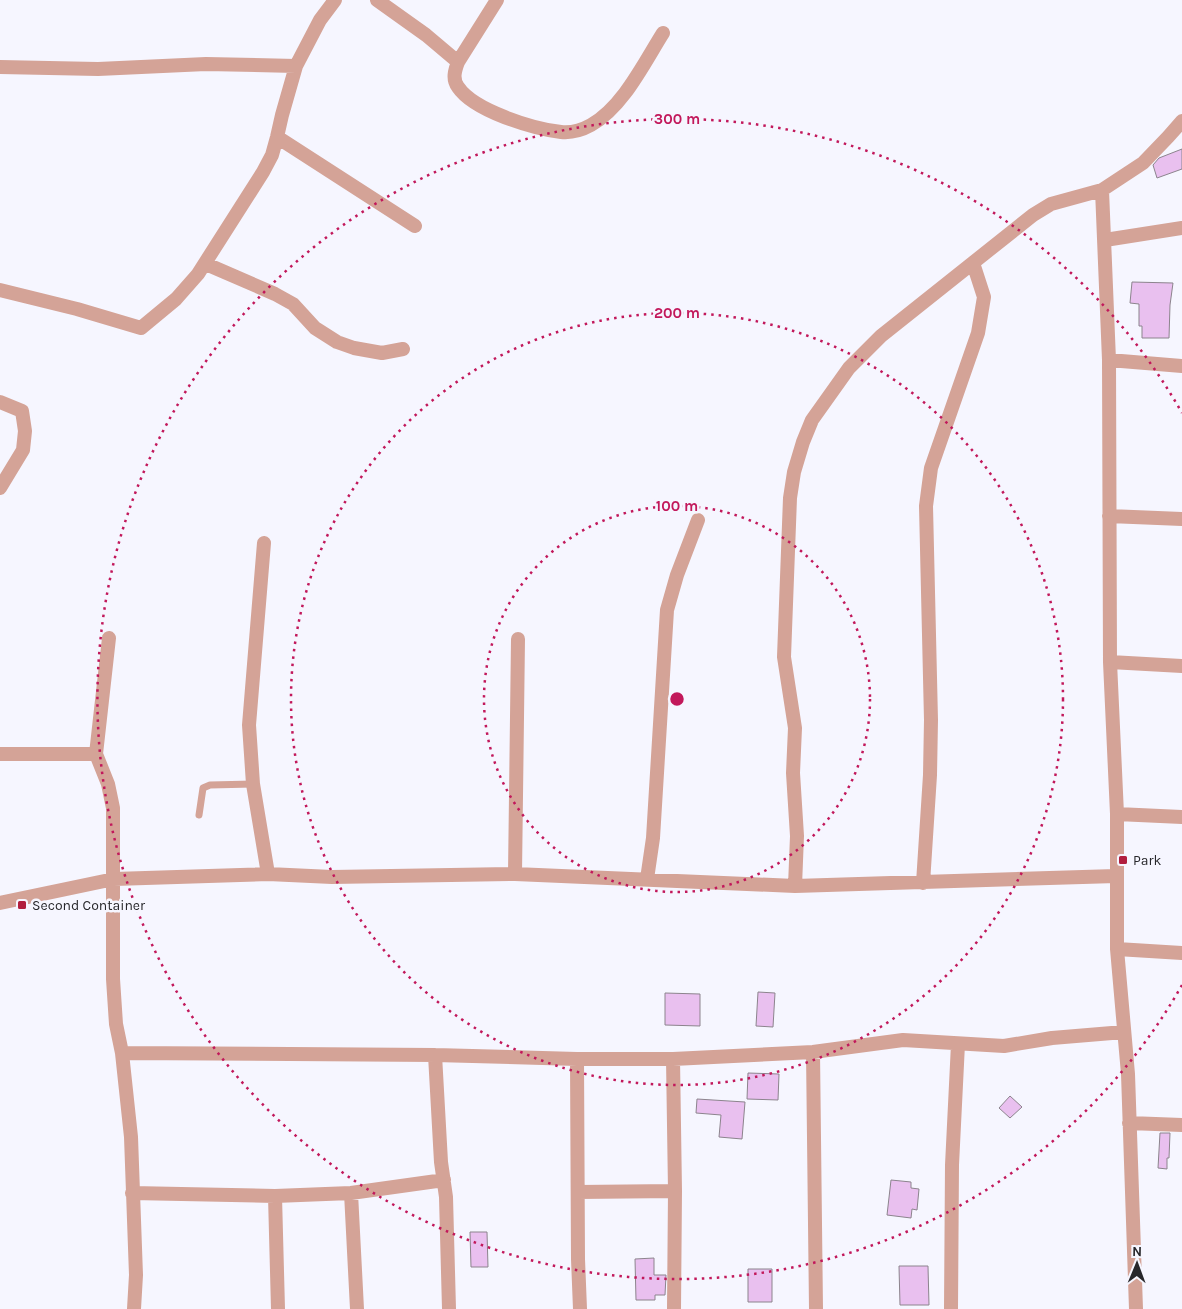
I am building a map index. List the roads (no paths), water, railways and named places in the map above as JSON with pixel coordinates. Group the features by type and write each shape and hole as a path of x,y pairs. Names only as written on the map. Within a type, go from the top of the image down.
{"street":[{"path":"0,290 78,309 141,328 176,299 206,264 263,172 272,155 296,66 320,20 335,0"},
{"path":"377,0 458,62"},
{"path":"498,0 458,62 454,71 454,79 458,88 478,105 500,116 562,132 578,130 592,125 618,102 633,82 663,33"},
{"path":"0,67 98,69 206,64 296,66"},
{"path":"795,886 797,836 793,773 796,728 784,657 790,498 794,472 812,420 849,368 886,330 1033,215 1051,204 1102,190 1143,163 1182,121"},
{"path":"277,137 415,226"},
{"path":"1102,190 1109,360 1110,662 1117,814 1117,949 1128,1074 1136,1309"},
{"path":"1105,240 1182,228"},
{"path":"923,883 930,775 931,720 926,506 931,468 978,333 984,297 973,263"},
{"path":"206,264 275,294 293,304 315,328 337,342 354,348 382,353 403,349"},
{"path":"1109,360 1182,366"},
{"path":"0,402 22,411 25,431 23,450 0,488"},
{"path":"1109,516 1182,518"},
{"path":"647,879 653,838 667,610 677,575 698,520"},
{"path":"264,543 248,724 253,784 268,874"},
{"path":"109,638 96,754 108,784 113,808 113,979 116,1024 122,1053 131,1138 136,1274 134,1309"},
{"path":"515,874 518,639"},
{"path":"1110,662 1182,666"},
{"path":"0,754 96,754"},
{"path":"1117,814 1182,817"},
{"path":"0,902 114,879 268,874 332,877 515,874 795,886 1116,876"},
{"path":"1117,949 1182,953"},
{"path":"122,1053 673,1059 813,1052 903,1040 1004,1046 1052,1038 1124,1032"},
{"path":"951,1309 952,1165 958,1044"},
{"path":"813,1052 816,1309"},
{"path":"436,1055 446,1198 449,1309"},
{"path":"577,1059 580,1309"},
{"path":"673,1059 674,1309"},
{"path":"1129,1124 1182,1125"},
{"path":"132,1193 275,1196 351,1193 444,1180"},
{"path":"578,1192 675,1191"},
{"path":"351,1193 357,1309"},
{"path":"275,1196 278,1309"}],"lane":[{"path":"200,815 203,788 210,785 253,784"}],"place":[{"name":"Park","path":"1123,860"},
{"name":"Second Container","path":"22,905"}]}
